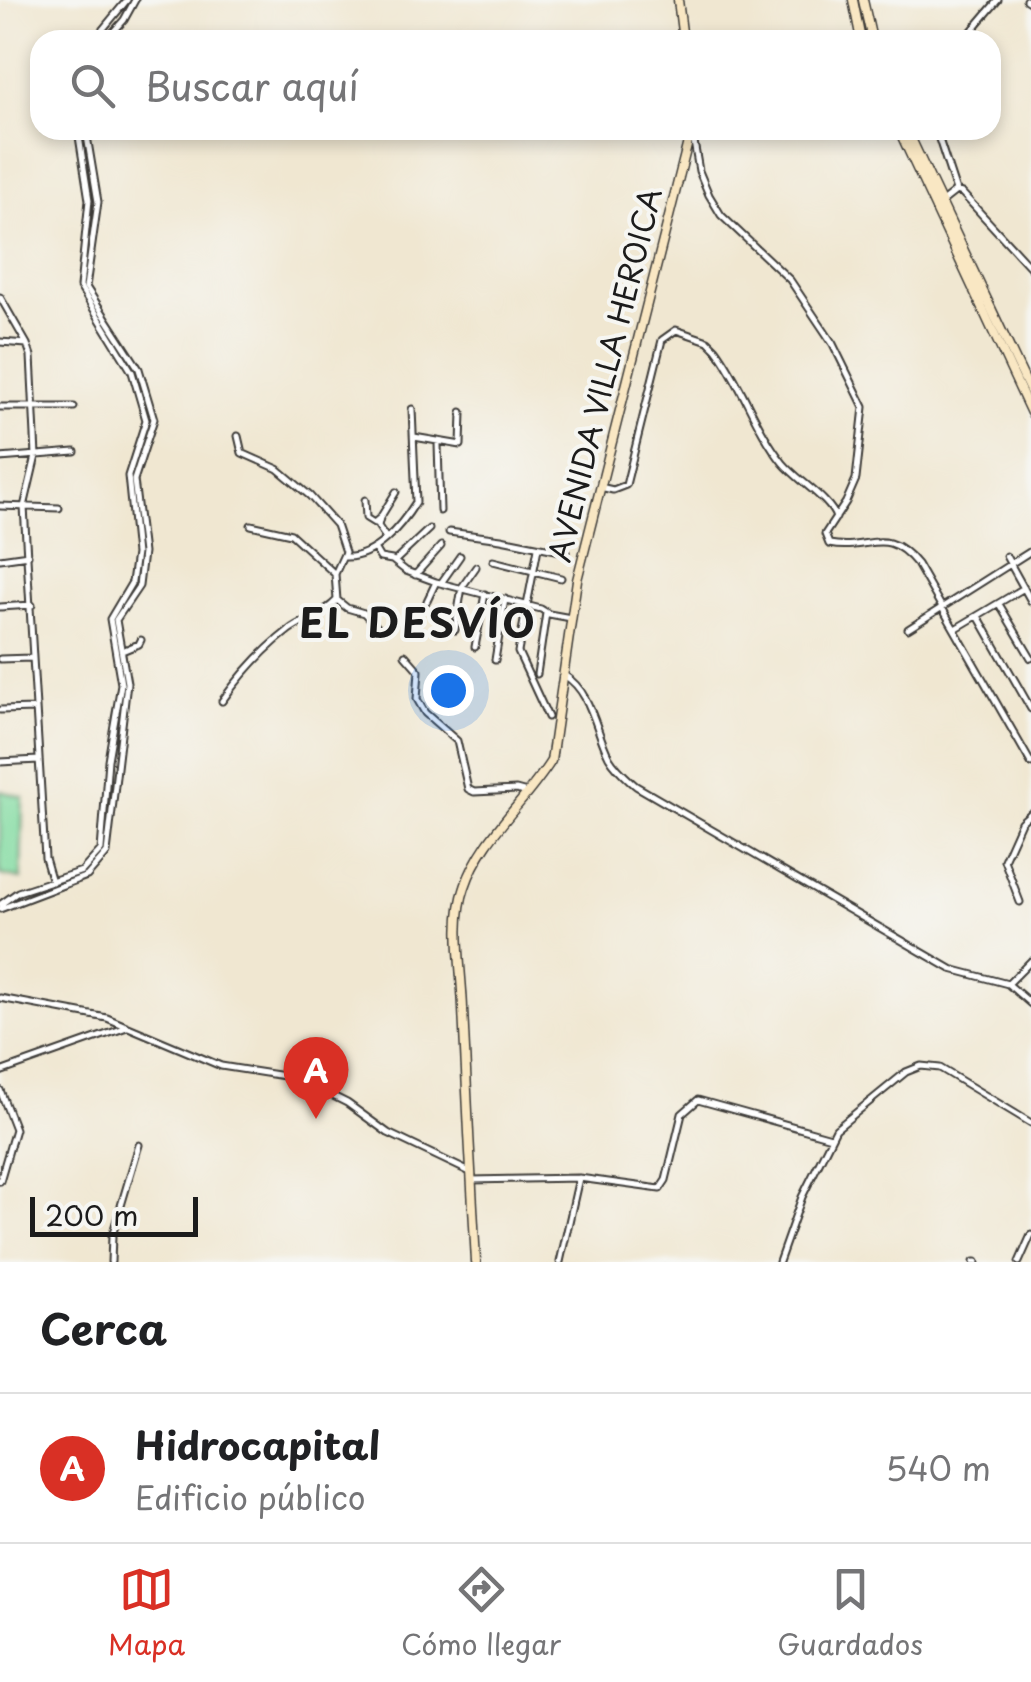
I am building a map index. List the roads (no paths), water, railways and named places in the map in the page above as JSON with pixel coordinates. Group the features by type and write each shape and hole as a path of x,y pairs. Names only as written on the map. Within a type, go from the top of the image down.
{"main road":[{"path":"678,0 682,30"},
{"path":"853,0 859,30"},
{"path":"863,0 870,30"},
{"name":"AVENIDA VILLA HEROICA","path":"476,1262 462,900 484,847 551,761 571,618 600,487 689,140"},
{"path":"903,140 1031,413"},
{"path":"913,140 1031,393"}],"street":[{"path":"102,30 127,0"},
{"path":"115,30 135,0"},
{"path":"972,30 998,0"},
{"path":"0,907 18,892 82,871 101,850 108,760 121,684 110,620 132,582 136,554 128,476 146,420 132,372 80,287 88,200 79,140"},
{"path":"0,907 86,876 106,852 127,684 116,620 139,586 143,552 134,480 154,419 139,369 86,287 98,202 88,140"},
{"path":"694,140 699,171 709,195 722,215 790,280 833,344 864,407 856,479 825,534 829,544 890,541 905,549 1031,763"},
{"path":"939,140 956,191"},
{"path":"941,203 956,191 962,192 1031,268"},
{"path":"0,297 27,344 34,408 36,456 24,507 32,605 31,658 46,858 52,882"},
{"path":"600,487 613,490 626,484 662,340 676,330 708,341 716,348 769,444 800,482 832,506 836,518"},
{"path":"0,342 27,344"},
{"path":"0,408 74,408"},
{"path":"344,557 360,558 374,548 416,502 412,409"},
{"path":"414,437 461,445 462,412"},
{"path":"238,436 242,453 278,469 326,512 341,535 344,557 335,574 338,600 347,608 364,613 378,628"},
{"path":"438,442 440,511"},
{"path":"0,458 74,452"},
{"path":"365,500 366,518 374,524 396,492"},
{"path":"0,506 59,508"},
{"path":"380,518 378,526 386,538"},
{"path":"252,525 292,534 335,574"},
{"path":"394,562 429,529"},
{"path":"449,532 566,552"},
{"path":"415,575 440,546"},
{"path":"374,548 380,558 415,575 571,618"},
{"path":"538,548 518,652 548,717"},
{"path":"908,630 1031,551"},
{"path":"0,558 28,556"},
{"path":"427,600 460,556"},
{"path":"1006,556 1031,601"},
{"path":"493,561 560,578"},
{"path":"456,630 462,587 476,568"},
{"path":"955,630 1024,588"},
{"path":"475,647 485,594"},
{"path":"222,701 234,683 290,630 338,600"},
{"path":"495,660 505,600"},
{"path":"998,604 1031,658"},
{"path":"0,607 32,605"},
{"path":"537,674 546,612"},
{"path":"978,616 1031,709"},
{"path":"122,651 141,640"},
{"path":"406,655 419,671 416,694 423,710 457,741 468,789 527,793"},
{"path":"0,659 31,658"},
{"path":"564,675 578,688 595,716 609,756 636,786 951,970 1008,984 1031,1004"},
{"path":"0,710 35,709"},
{"path":"0,762 39,760"},
{"path":"1020,902 1004,860 1021,822 1031,813"},
{"path":"1008,984 1031,962"},
{"path":"0,998 107,1018 222,1066 297,1078 346,1103 388,1133 471,1176 579,1178 660,1189 666,1180 682,1114 698,1100 831,1137"},
{"path":"0,1072 130,1027"},
{"path":"779,1262 802,1197 822,1163 831,1137 842,1122 906,1072 928,1065 940,1068 1031,1123"},
{"path":"0,1090 15,1128 0,1181"},
{"path":"112,1262 112,1236 140,1145"},
{"path":"560,1262 579,1178"},
{"path":"1019,1262 1031,1236"}],"place":[{"name":"Hidrocapital","path":"316,1119"}],"district":[{"name":"EL DESVÍO","path":"418,624"}]}
